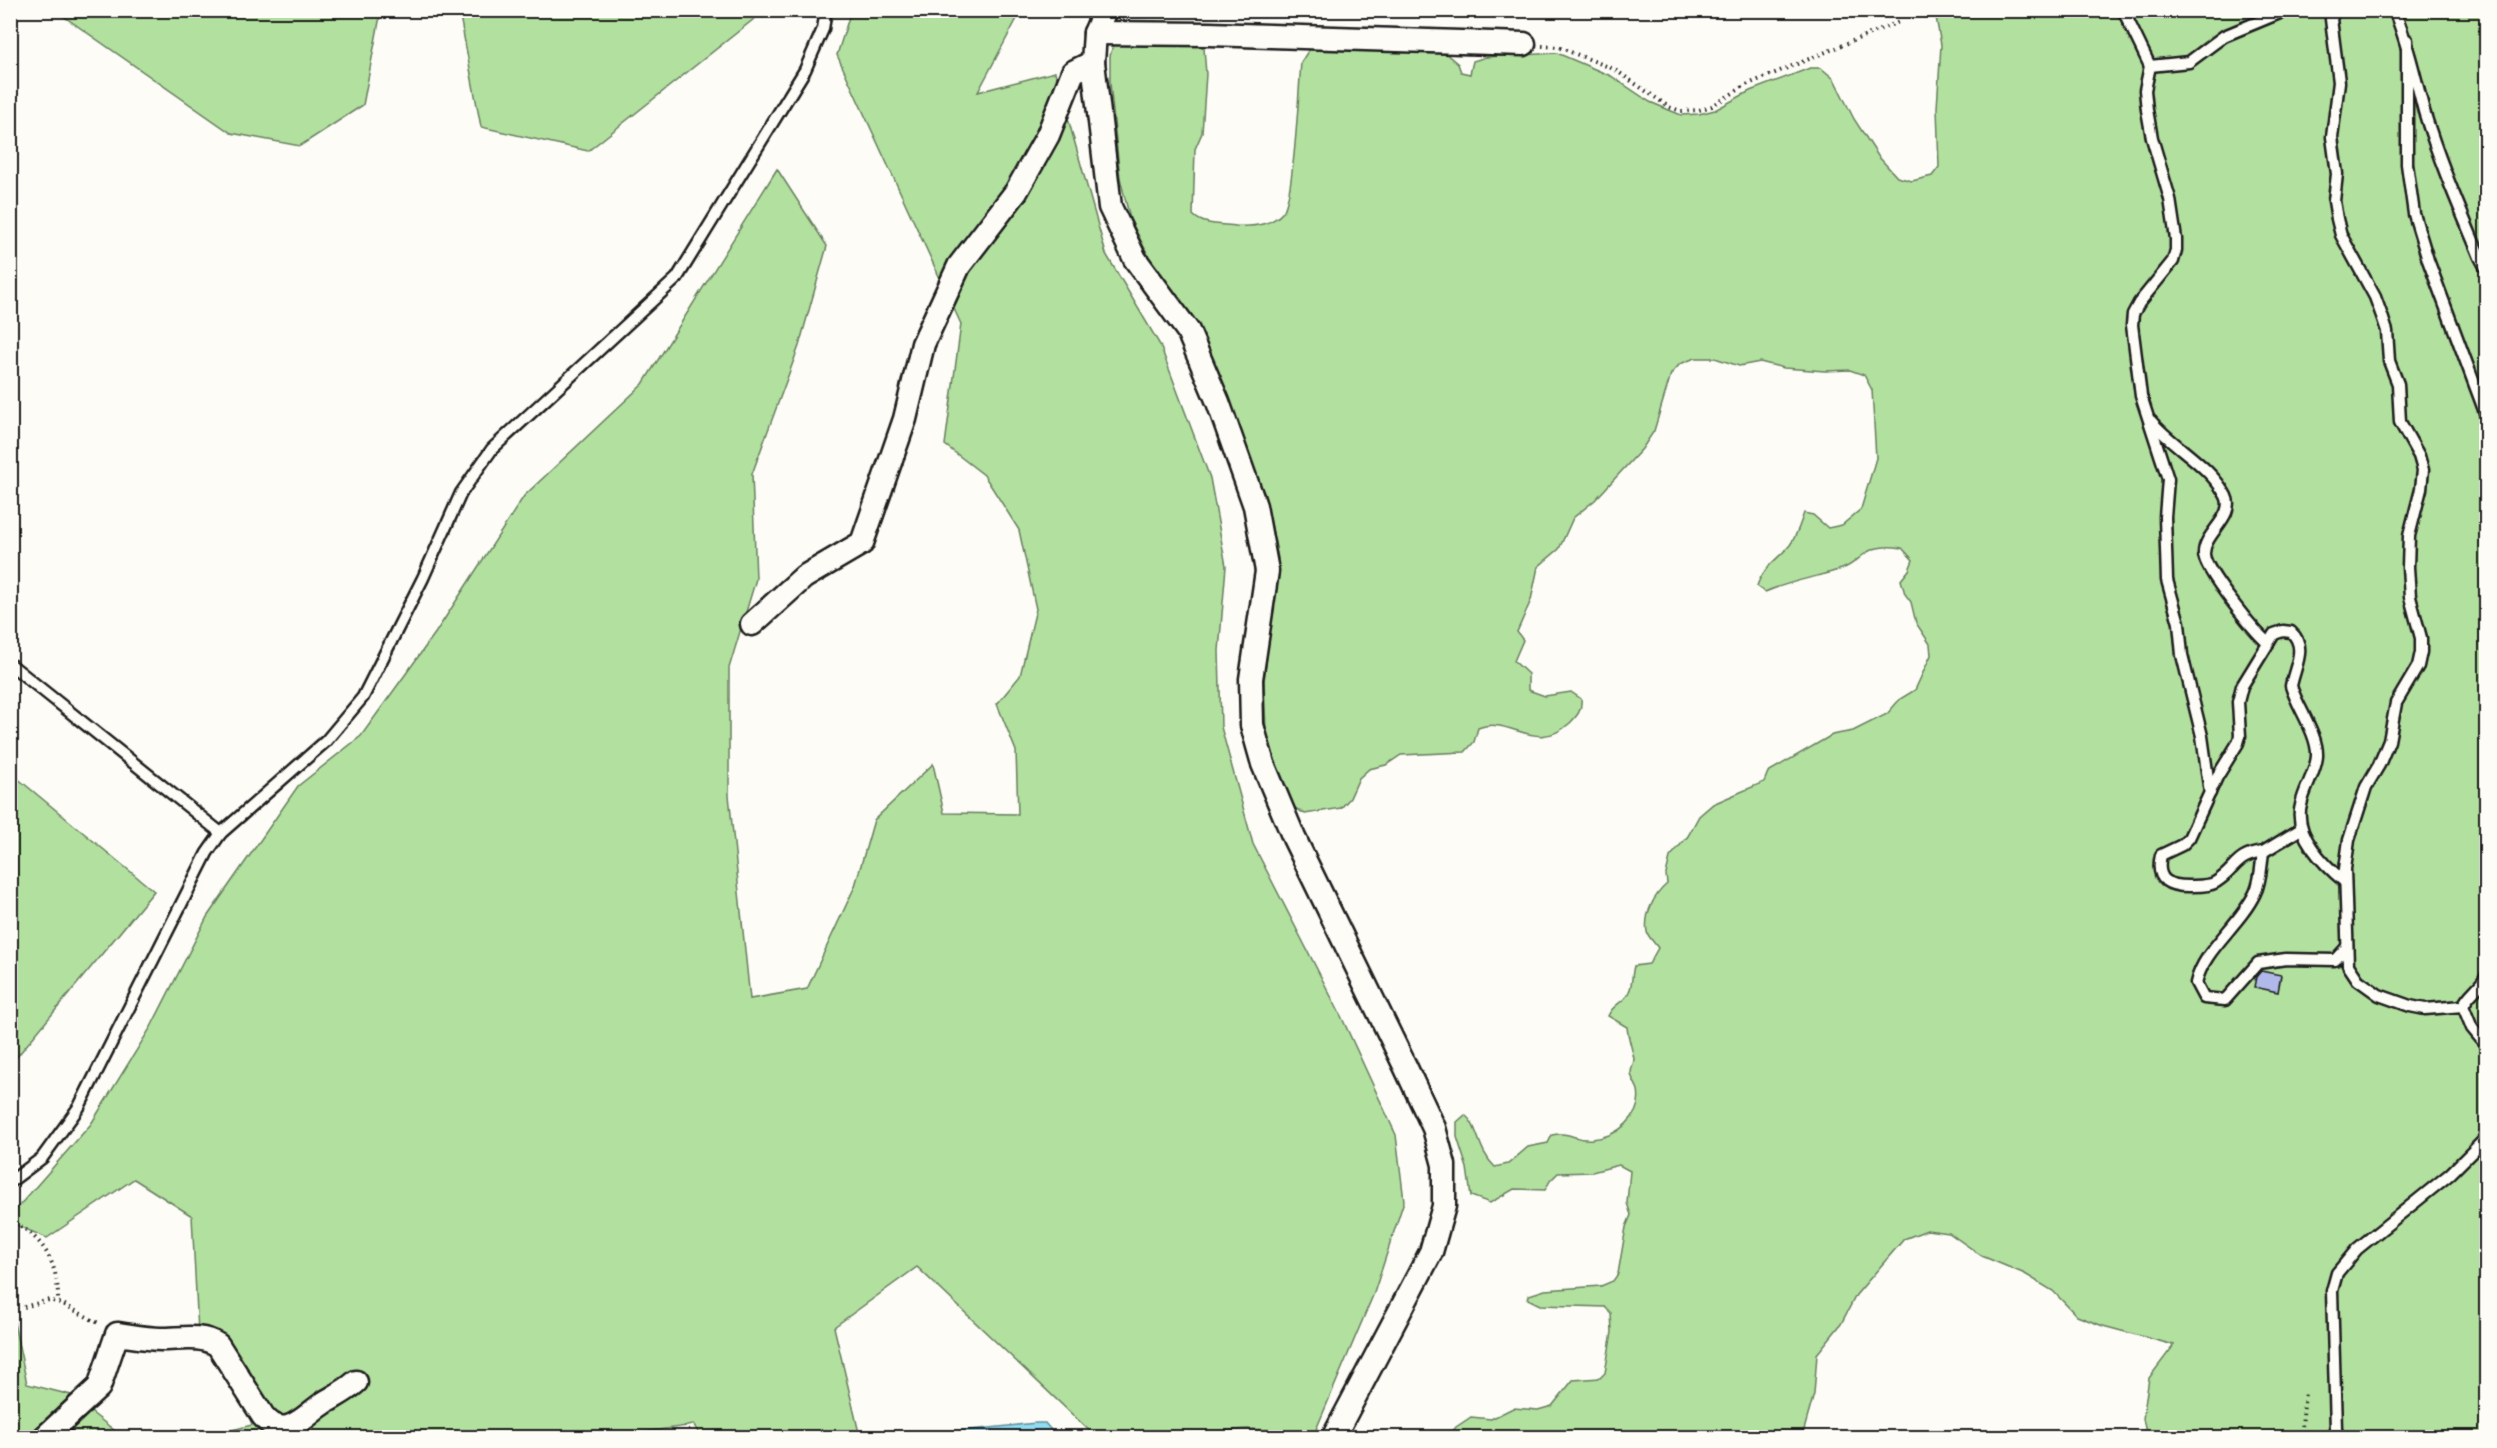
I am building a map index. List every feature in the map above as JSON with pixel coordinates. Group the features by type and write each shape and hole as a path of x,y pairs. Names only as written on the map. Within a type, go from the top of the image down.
{"street":[{"path":"1105,10 1095,33 1093,62 1110,207 1135,259 1188,331 1218,402 1255,506 1267,570 1251,679 1252,725 1263,764 1294,838 1429,1118 1444,1165 1444,1206 1431,1251 1333,1437"},
{"path":"1095,33 1209,34 1524,44"},
{"path":"752,624 804,577 862,543 905,419 923,344 959,266 998,218 1021,183 1048,135 1073,72 1093,62"},
{"path":"44,1437 99,1387 117,1334 159,1339 194,1337 210,1340 218,1345 269,1424 278,1427 289,1427 300,1422 356,1382"}],"lane":[{"path":"10,1182 42,1158 79,1107 207,853 221,833 326,741 363,697 423,578 461,493 492,449 677,278 805,70 823,29 826,10"},
{"path":"2123,10 2150,66 2145,90 2147,110 2152,138 2170,199 2176,250 2173,261 2139,303 2133,314 2141,396 2168,479 2167,580 2179,623 2182,655 2202,736 2210,793"},
{"path":"2150,66 2189,62 2198,58 2224,36 2287,10"},
{"path":"2335,10 2331,20 2339,82 2332,137 2337,174 2334,201 2337,219 2341,235 2374,297 2385,325 2389,361 2398,384 2400,422 2419,456 2423,470 2421,489 2409,537 2408,567 2410,597 2421,638 2421,652 2418,666 2396,704 2389,741 2366,788 2349,840 2344,869 2348,965 2358,980 2379,995 2425,1009 2463,1006"},
{"path":"2394,10 2407,40 2424,111 2440,160 2480,257 2487,268"},
{"path":"2407,40 2407,164 2414,214 2428,260 2487,415"},
{"path":"2147,417 2162,434 2181,448 2212,478 2226,497 2228,505 2226,511 2205,546 2203,555 2223,590 2246,616 2257,633 2268,643"},
{"path":"2301,829 2263,852 2243,856 2216,883 2203,886 2174,886 2162,877 2159,866 2161,855 2182,845 2189,838 2240,736 2238,702 2242,686 2274,634 2283,631 2291,632 2299,645 2300,654 2291,686 2306,717 2317,754 2300,808 2301,829 2330,870 2345,882"},
{"path":"10,664 221,833"},
{"path":"2263,852 2260,879 2254,894 2233,926 2199,968 2196,983 2204,998 2225,1000 2258,963 2286,958 2335,960 2347,947"},
{"path":"2487,976 2480,987 2466,998 2463,1006 2472,1028 2487,1045"},
{"path":"2339,1437 2336,1429 2332,1291 2337,1273 2357,1249 2450,1174 2484,1140 2487,1134"}],"path":[{"path":"1524,44 1558,47 1614,69 1669,107 1681,111 1699,110 1712,106 1746,85 1901,21"},
{"path":"10,1220 30,1233 50,1258 59,1283 58,1303"},
{"path":"24,1307 49,1300 104,1327"},
{"path":"2301,1437 2305,1392"}],"green space":[{"path":"459,10 764,11 588,151 481,127"},
{"path":"56,11 381,11 363,105 300,146 231,133"},
{"path":"851,11 1021,11 978,92 1055,72 1106,254 1160,345 1210,478 1226,566 1219,651 1221,727 1253,844 1342,1018 1396,1135 1404,1201 1374,1293 1315,1432 1247,1429 1150,1437 1096,1437 917,1267 834,1327 860,1437 701,1437 694,1425 601,1438 204,1437 252,1425 231,1345 198,1332 192,1216 134,1179 47,1238 11,1223 11,1215 91,1124 151,1027 207,917 298,786 361,736 436,632 524,496 643,384 777,169 827,246 799,346 752,474 756,579 729,668 729,795 750,999 807,989 855,886 874,820 933,764 944,813 1018,814 1016,751 997,704 1020,676 1036,609 1019,530 984,475 945,445 961,324 837,55"},
{"path":"1901,11 2486,11 2486,1437 2147,1437 2143,1419 2149,1378 2174,1345 2103,1326 2077,1316 2053,1291 2025,1274 1982,1256 1949,1233 1927,1230 1904,1239 1856,1295 1841,1324 1817,1354 1814,1394 1802,1437 1448,1437 1456,1427 1471,1417 1491,1419 1513,1408 1538,1410 1552,1406 1573,1380 1600,1378 1605,1373 1612,1332 1611,1313 1605,1307 1540,1305 1528,1299 1529,1295 1545,1290 1601,1286 1613,1281 1618,1274 1626,1227 1631,1215 1627,1203 1630,1171 1619,1165 1592,1172 1558,1173 1545,1190 1514,1189 1490,1203 1471,1196 1467,1168 1457,1137 1457,1122 1465,1115 1470,1120 1485,1153 1495,1167 1508,1164 1528,1147 1548,1143 1552,1135 1564,1134 1582,1139 1601,1137 1619,1130 1632,1117 1638,1100 1638,1090 1631,1075 1634,1059 1627,1027 1608,1016 1613,1008 1628,995 1634,966 1649,964 1658,948 1648,934 1646,925 1654,899 1667,884 1666,874 1670,857 1688,836 1699,816 1713,804 1764,782 1768,772 1832,735 1853,731 1887,714 1900,699 1915,690 1931,655 1930,644 1916,623 1911,602 1905,594 1901,580 1913,560 1902,548 1879,548 1870,551 1842,569 1765,592 1757,586 1767,568 1790,545 1804,513 1813,515 1828,528 1842,525 1861,509 1876,458 1872,390 1864,375 1850,370 1784,368 1760,362 1739,366 1715,358 1695,358 1680,364 1671,374 1654,431 1642,449 1595,500 1573,518 1559,549 1538,567 1531,600 1517,632 1523,640 1514,661 1528,674 1528,690 1545,696 1571,692 1581,699 1580,709 1570,723 1557,732 1545,735 1534,735 1501,726 1490,725 1478,728 1474,742 1465,752 1401,755 1386,765 1369,769 1359,778 1350,798 1341,808 1305,814 1295,808 1286,793 1266,732 1264,681 1278,558 1265,495 1244,445 1130,219 1120,178 1110,83 1110,56 1114,42 1198,40 1204,48 1206,74 1202,133 1195,149 1193,215 1208,223 1249,226 1273,220 1283,212 1287,202 1293,164 1301,62 1310,48 1323,45 1445,53 1458,64 1461,72 1470,74 1473,61 1486,57 1557,53 1611,76 1650,102 1681,115 1715,110 1750,91 1810,68 1821,68 1834,79 1854,119 1878,156 1897,177 1912,181 1932,176 1939,167 1937,108 1941,45 1936,17 1924,12"},
{"path":"11,773 154,891 11,1064"},
{"path":"10,1304 27,1384 71,1395 29,1437 11,1437"},
{"path":"87,1409 123,1437 62,1438"}],"water":[{"path":"1045,1423 1051,1430 1052,1437 942,1437 942,1433"}],"building":[{"path":"2261,971 2281,975 2278,992 2254,987 2256,977"}]}
